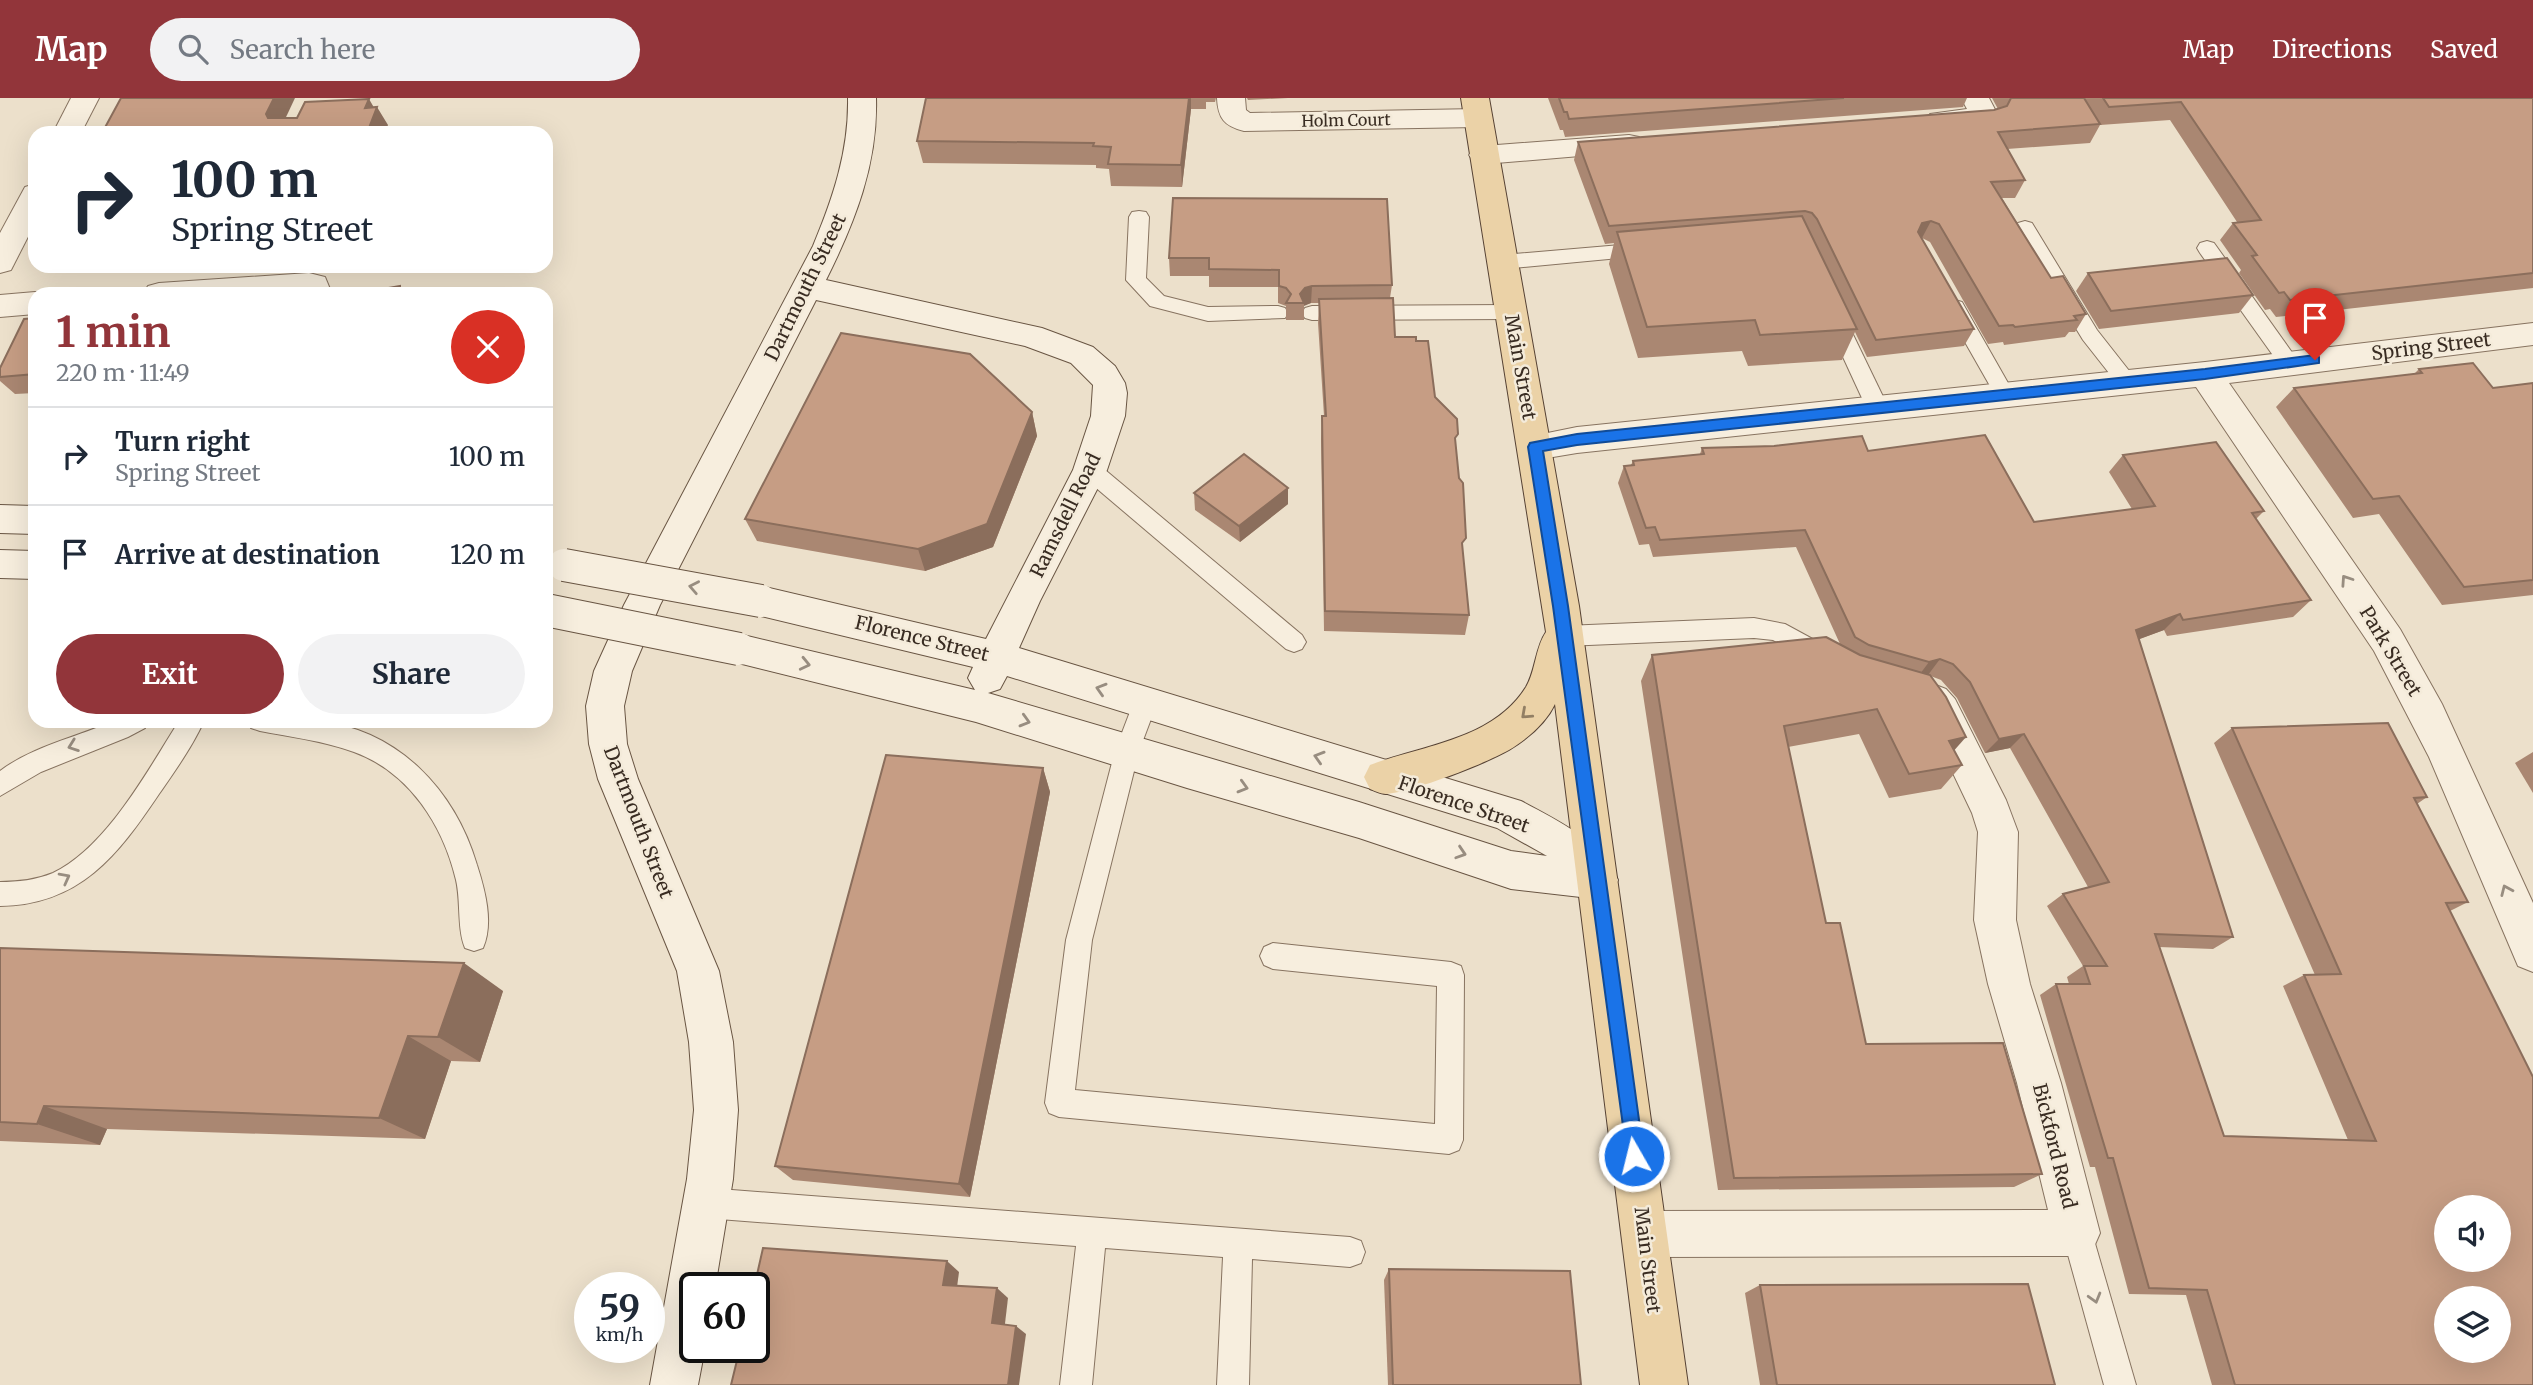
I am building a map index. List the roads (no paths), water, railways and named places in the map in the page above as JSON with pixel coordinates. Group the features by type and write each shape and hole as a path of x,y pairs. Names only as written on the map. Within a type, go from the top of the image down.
{"main road":[{"name":"Main Street","path":"1476,108 1563,621 1664,1385"},
{"path":"1384,777 1444,762 1493,741 1535,705 1547,688 1563,621"}],"street":[{"path":"71,126 85,98"},
{"name":"Dartmouth Street","path":"674,1385 706,1203 716,1110 711,1042 698,971 618,779 608,744 605,706 613,671 642,605 808,287 851,188 860,141 862,98"},
{"name":"Holm Court","path":"1231,98 1232,114 1244,121 1476,108"},
{"path":"1917,122 1985,117 1975,98"},
{"path":"1484,155 1660,142"},
{"path":"0,262 28,208"},
{"path":"189,287 233,277 309,284 314,287"},
{"name":"Ramsdell Road","path":"808,287 992,326 1063,346 1082,355 1103,374 1111,393 1104,433 1090,470 996,657 976,706"},
{"path":"0,306 28,304"},
{"name":"Spring Street","path":"1535,447 1577,440 2205,374 2533,334"},
{"name":"Park Street","path":"2205,374 2387,640 2431,719 2533,952"},
{"path":"0,519 28,520"},
{"path":"0,564 28,565"},
{"name":"Florence Street","path":"555,564 761,601 996,657 1507,814 1562,843 1598,880"},
{"path":"553,611 739,649 976,706 1187,771 1359,820 1511,870 1598,880"},
{"name":"Bickford Road","path":"1645,1234 2077,1233 2039,1083 2009,984 1995,920 1998,832 1992,812 1942,710 1922,691"}],"lane":[{"path":"1139,217 1136,280 1157,302 1208,314 1278,313"},
{"path":"2025,228 2090,335 2127,382"},
{"path":"1503,262 1665,248"},
{"path":"2207,248 2289,363"},
{"path":"1948,294 2005,395"},
{"path":"1827,301 1878,409"},
{"path":"1312,313 1510,312"},
{"path":"1090,470 1294,642"},
{"path":"1563,621 1765,629 1777,631 1841,666"},
{"path":"1145,703 1127,751 1079,940 1059,1103 1449,1140 1451,975 1273,956"},
{"path":"0,785 13,774 52,753 124,728"},
{"path":"0,894 39,890 83,868 120,827 187,728"},
{"path":"293,728 350,740 380,752 402,765 420,783 452,831 474,902 474,939"},
{"path":"706,1203 1350,1252"},
{"path":"1076,1385 1092,1232"},
{"path":"2077,1233 2120,1385"},
{"path":"1233,1385 1238,1244"}]}
